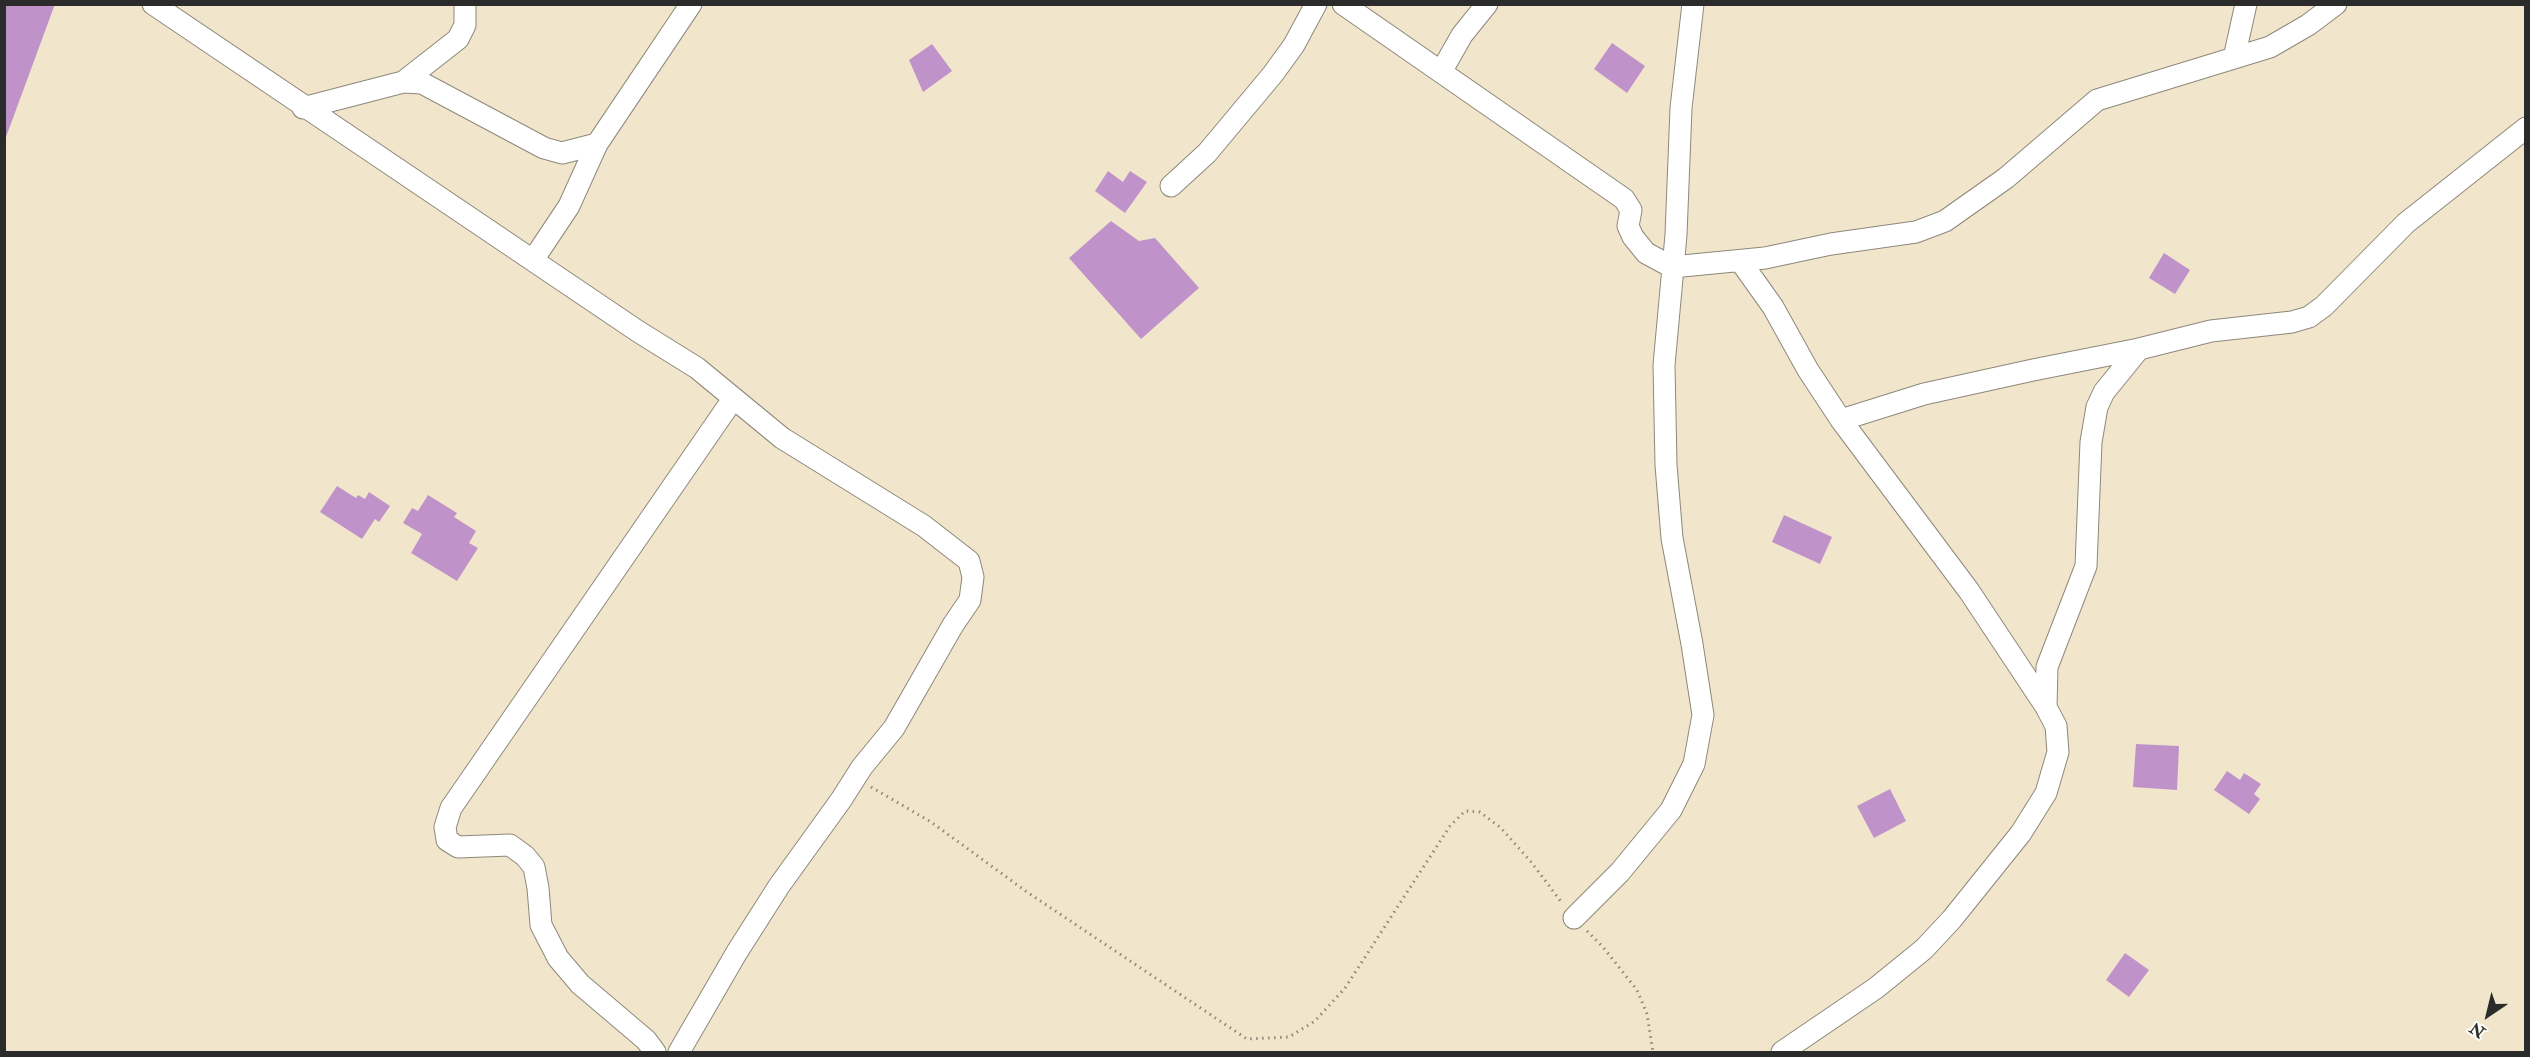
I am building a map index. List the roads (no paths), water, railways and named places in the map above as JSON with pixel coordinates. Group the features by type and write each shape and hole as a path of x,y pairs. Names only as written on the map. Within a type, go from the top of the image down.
{"street":[{"path":"153,4 303,108 639,332 697,368 782,438 907,515 969,561 973,577 970,600 952,625 894,728 862,767 779,886 737,952 679,1053"},
{"path":"403,82 458,39 465,25 465,4"},
{"path":"532,260 569,206 597,144 691,4"},
{"path":"1171,186 1208,153 1273,74 1294,45 1316,4"},
{"path":"1343,4 1624,199 1631,210 1629,226 1633,237 1646,253 1672,267 1742,262 1831,244 1916,232 1945,221 2006,178 2097,100 2270,47 2308,25 2336,4"},
{"path":"1441,72 1462,35 1487,4"},
{"path":"1574,918 1620,872 1671,810 1694,764 1703,715 1672,538 1666,465 1664,365 1676,235 1681,108 1693,4"},
{"path":"2234,58 2246,4"},
{"path":"303,108 403,82 422,82 544,148 562,153 597,144"},
{"path":"1841,420 1924,394 2139,349 2211,331 2292,322 2309,316 2324,306 2406,223 2526,128"},
{"path":"1742,262 1773,307 1808,370 1841,420 1969,591 2046,707 2056,726 2058,752 2046,793 2021,833 1952,920 1924,949 1876,988 1782,1053"},
{"path":"2046,707 2047,667 2086,566 2091,442 2097,407 2104,392 2139,349"},
{"path":"655,1053 646,1040 580,984 558,958 541,925 534,867 525,856 510,845 458,847 447,840 445,826 451,808 733,399"}]}
